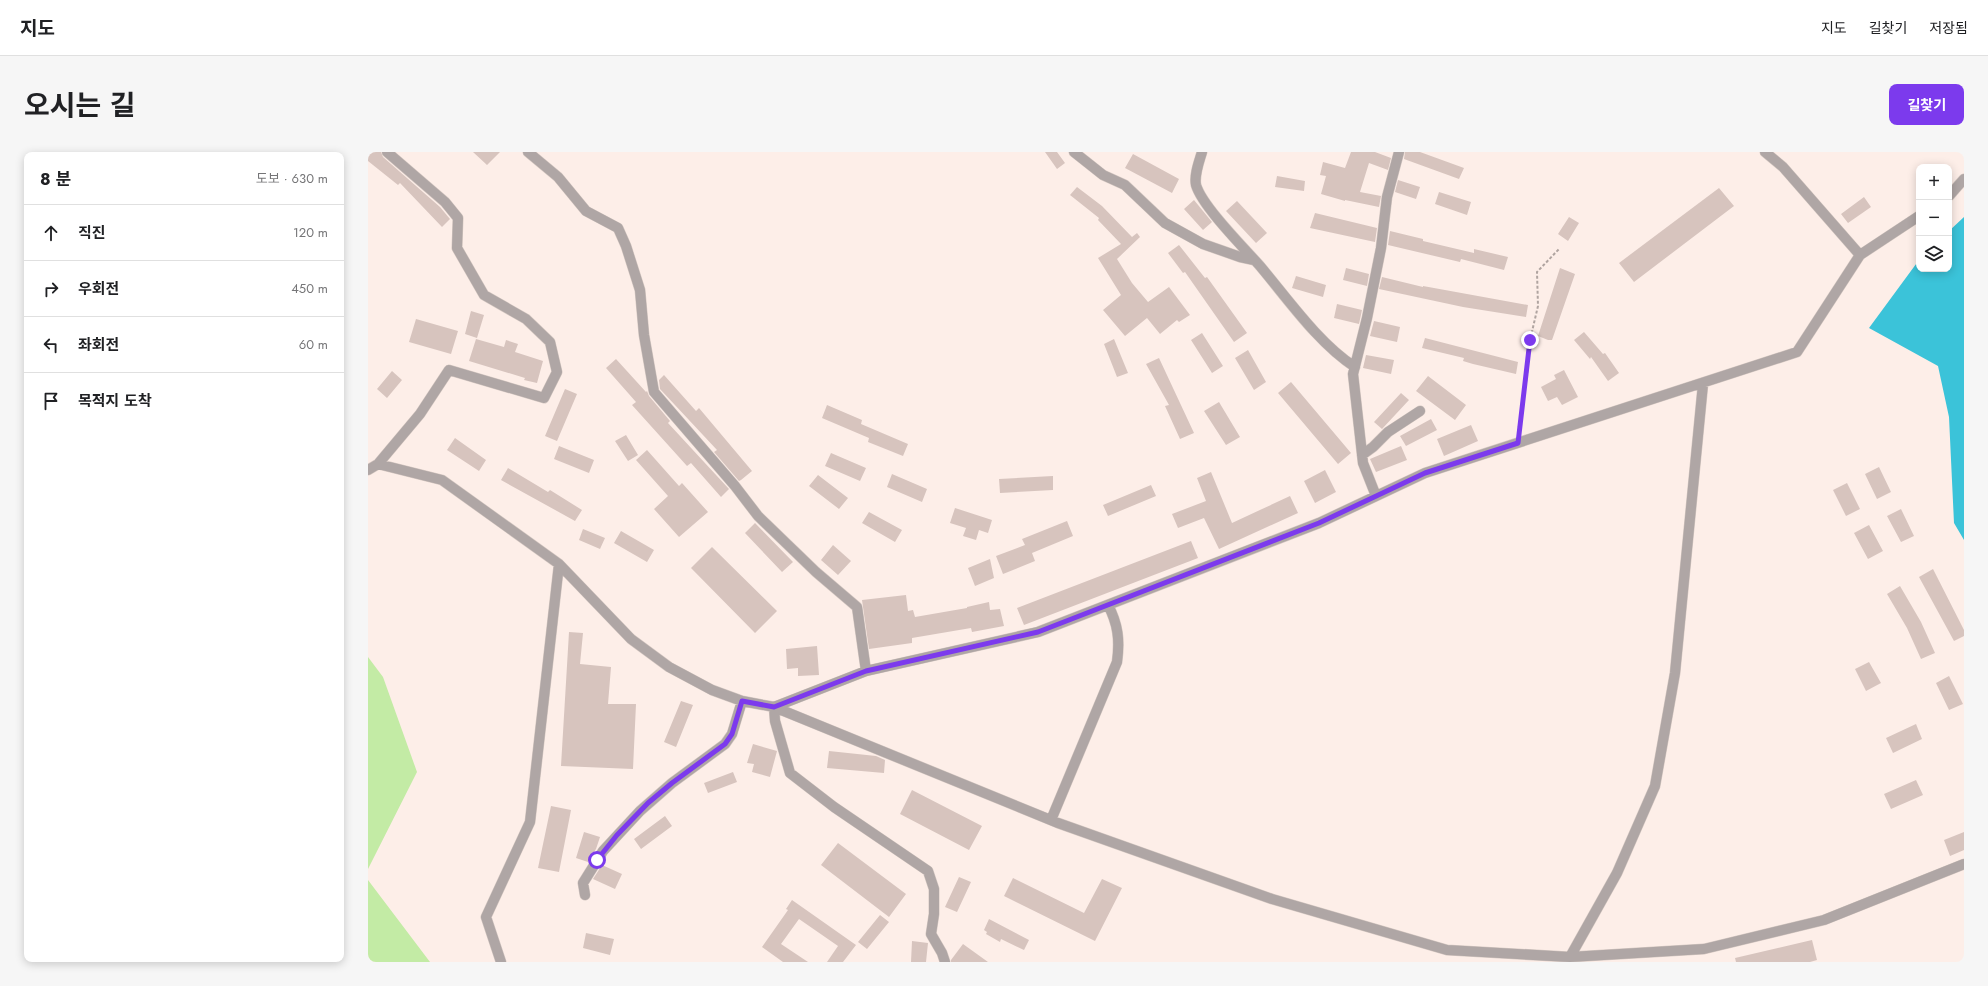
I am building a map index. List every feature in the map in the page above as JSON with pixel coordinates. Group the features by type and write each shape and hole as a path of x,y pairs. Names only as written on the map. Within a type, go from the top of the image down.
{"street":[{"path":"368,470 378,464 420,414 450,370 544,398 557,372 550,342 526,319 484,295 457,248 458,218 445,202 387,152"},
{"path":"528,152 558,177 586,211 618,228 626,246 640,290 644,336 654,392 735,486 758,516 816,572 857,607 866,671"},
{"path":"1074,152 1103,175 1125,185 1165,223 1203,244 1240,258 1254,260"},
{"path":"1202,152 1196,183 1200,193 1219,219 1294,309 1342,359 1355,367"},
{"path":"1376,496 1363,463 1353,374 1367,318 1381,248 1387,197 1399,152"},
{"path":"1765,152 1783,167 1860,255"},
{"path":"1952,193 1964,179"},
{"path":"774,707 866,671 1038,632 1319,523 1425,473 1703,384 1797,352 1860,255 1916,218"},
{"path":"1570,956 1617,873 1655,786 1675,673 1703,384"},
{"path":"1362,455 1373,447 1388,432 1420,411"},
{"path":"378,464 442,480 559,564 631,638 669,667 712,690 742,701 774,707 1051,820 1272,899 1447,950 1541,959 1570,956 1704,949 1824,920 1964,864"},
{"path":"500,962 486,917 530,822 559,564"},
{"path":"1051,820 1117,662 1118,630 1108,605"},
{"path":"585,895 583,883 597,860 617,835 658,794 713,753 729,739 742,701"},
{"path":"774,707 775,721 790,773 834,807 928,871 934,894 931,934 942,953 945,962"}],"path":[{"path":"1518,443 1530,340 1538,306 1537,272 1559,249"}],"green space":[{"path":"368,657 383,677 417,772 368,869"},
{"path":"368,880 430,962 368,962"}],"water":[{"path":"1964,217 1964,540 1954,523 1949,417 1938,366 1869,328 1916,264 1916,272 1952,272 1952,228"}],"building":[{"path":"368,152 381,152 383,157 440,207 450,219 442,227 400,183 398,185 368,161"},
{"path":"473,152 500,152 487,165"},
{"path":"1045,152 1057,152 1065,163 1057,169"},
{"path":"1351,152 1375,152 1391,158 1388,170 1369,163 1360,192 1381,196 1379,207 1345,201 1321,194 1326,176 1320,175 1323,162 1345,168"},
{"path":"1405,152 1420,152 1464,168 1459,179 1404,159"},
{"path":"1133,154 1179,179 1172,193 1125,168"},
{"path":"1277,176 1305,181 1304,191 1275,187"},
{"path":"1398,180 1420,187 1416,199 1395,192"},
{"path":"1077,187 1102,206 1132,237 1137,233 1140,237 1117,259 1132,283 1148,302 1169,287 1190,315 1179,322 1177,320 1160,334 1147,318 1125,336 1103,310 1121,295 1098,258 1121,244 1098,220 1099,218 1070,195"},
{"path":"1719,188 1734,206 1634,282 1619,263"},
{"path":"1439,192 1471,202 1467,215 1435,204"},
{"path":"1864,197 1871,207 1848,223 1841,214"},
{"path":"1194,200 1212,222 1203,230 1184,209"},
{"path":"1237,201 1267,233 1256,243 1226,211"},
{"path":"1315,213 1377,228 1375,242 1310,228"},
{"path":"1569,217 1579,223 1568,241 1558,234"},
{"path":"1390,231 1423,239 1423,241 1474,253 1474,249 1508,257 1504,270 1461,259 1460,262 1388,245"},
{"path":"1179,245 1205,278 1207,277 1247,333 1234,342 1185,272 1183,273 1168,253"},
{"path":"1346,268 1369,274 1367,286 1343,280"},
{"path":"1560,268 1575,274 1552,340 1548,340 1538,336"},
{"path":"1296,276 1326,285 1323,297 1292,288"},
{"path":"1382,277 1423,287 1528,305 1526,317 1463,307 1379,289"},
{"path":"1337,304 1362,310 1359,324 1334,318"},
{"path":"471,311 484,315 477,338 465,334"},
{"path":"416,319 458,331 451,354 409,342"},
{"path":"1374,321 1400,327 1397,342 1370,336"},
{"path":"1584,332 1603,354 1605,353 1619,373 1608,381 1591,357 1590,359 1574,340"},
{"path":"1202,333 1223,366 1212,373 1191,340"},
{"path":"1425,338 1518,362 1516,374 1473,364 1463,361 1464,358 1422,348"},
{"path":"476,339 504,347 506,340 518,344 515,352 543,361 537,383 469,361"},
{"path":"1114,339 1128,373 1117,377 1104,344"},
{"path":"1248,350 1266,382 1254,390 1235,358"},
{"path":"1366,355 1394,360 1391,374 1363,368"},
{"path":"1159,358 1194,433 1180,439 1165,406 1169,405 1146,364"},
{"path":"616,359 646,392 647,391 649,396 670,421 668,423 729,489 721,497 691,463 687,466 632,405 636,402 606,368"},
{"path":"1564,370 1578,397 1562,405 1557,397 1548,401 1541,387 1556,379 1554,375"},
{"path":"392,371 402,380 387,398 377,389"},
{"path":"664,375 696,411 699,408 752,471 739,481 714,452 717,450 660,389 659,380"},
{"path":"1428,376 1466,405 1455,420 1416,391"},
{"path":"1291,382 1351,453 1338,464 1278,393"},
{"path":"565,389 577,394 557,441 545,436"},
{"path":"1401,393 1409,400 1382,429 1374,422"},
{"path":"1219,402 1240,437 1226,445 1204,411"},
{"path":"827,405 862,420 861,424 908,444 903,456 868,442 869,438 822,418"},
{"path":"1431,419 1437,430 1406,446 1400,436"},
{"path":"1471,425 1478,441 1444,456 1437,439"},
{"path":"626,435 638,455 628,461 615,441"},
{"path":"455,438 486,460 479,471 447,450"},
{"path":"559,446 594,460 589,473 554,459"},
{"path":"1401,446 1407,460 1376,472 1370,459"},
{"path":"647,450 679,486 682,483 708,512 679,537 654,509 668,496 636,460"},
{"path":"831,453 866,468 860,481 825,466"},
{"path":"1879,467 1891,492 1877,499 1865,474"},
{"path":"508,468 548,492 550,490 582,510 575,521 501,480"},
{"path":"1325,470 1336,492 1315,503 1304,481"},
{"path":"1211,472 1232,523 1290,496 1298,513 1219,549 1204,518 1178,528 1172,514 1206,501 1197,478"},
{"path":"892,474 927,489 922,502 887,487"},
{"path":"818,475 848,498 839,509 809,486"},
{"path":"1053,476 1053,490 1000,493 999,479"},
{"path":"1847,483 1860,509 1846,516 1833,490"},
{"path":"1151,485 1156,496 1108,516 1103,505"},
{"path":"955,508 992,520 988,533 979,530 976,540 963,536 966,528 950,523"},
{"path":"1901,509 1914,536 1901,542 1887,516"},
{"path":"869,512 902,530 895,542 862,523"},
{"path":"1067,521 1073,536 1032,553 1035,561 1003,574 996,556 1025,545 1022,539"},
{"path":"755,523 793,562 782,572 745,533"},
{"path":"1869,525 1883,551 1868,559 1854,533"},
{"path":"583,529 605,538 600,549 579,540"},
{"path":"621,531 654,550 647,562 614,543"},
{"path":"1191,541 1198,558 1024,625 1017,608"},
{"path":"833,545 851,561 838,575 821,560"},
{"path":"712,547 777,611 755,633 691,568"},
{"path":"990,559 994,578 975,586 968,568"},
{"path":"1933,569 1964,630 1964,636 1954,641 1919,577"},
{"path":"1900,586 1921,622 1935,653 1921,659 1907,628 1887,594"},
{"path":"906,595 908,611 913,610 915,617 967,608 989,602 990,610 1000,609 1004,626 972,632 971,628 912,638 912,643 869,649 862,600"},
{"path":"569,632 583,633 580,664 611,667 608,704 636,704 633,769 561,766"},
{"path":"817,646 819,675 798,676 798,668 787,669 786,649"},
{"path":"1869,662 1881,683 1866,691 1855,669"},
{"path":"1949,676 1963,704 1949,710 1936,683"},
{"path":"681,701 693,705 676,747 664,742"},
{"path":"1916,724 1922,739 1893,753 1886,738"},
{"path":"753,744 777,751 770,777 752,772 754,764 747,763"},
{"path":"829,751 876,756 885,760 884,773 827,768"},
{"path":"733,772 737,782 708,793 704,783"},
{"path":"1916,780 1923,795 1891,809 1884,794"},
{"path":"912,790 982,826 969,850 900,814"},
{"path":"551,806 571,810 559,872 538,868"},
{"path":"665,816 672,826 641,849 634,839"},
{"path":"584,832 600,837 596,849 588,862 576,858"},
{"path":"1964,832 1964,850 1950,856 1944,840"},
{"path":"838,843 906,894 889,917 821,865"},
{"path":"602,865 622,874 615,889 593,879"},
{"path":"959,877 971,882 957,912 945,907"},
{"path":"1013,878 1084,913 1102,879 1122,888 1095,941 1004,896"},
{"path":"792,900 856,945 843,962 827,962 838,946 799,919 781,944 808,962 783,962 762,947 788,910 786,909"},
{"path":"880,915 889,922 867,949 858,942"},
{"path":"989,919 1029,940 1024,950 1001,939 1000,942 986,934 987,932 984,930"},
{"path":"586,933 614,939 610,955 583,948"},
{"path":"1812,940 1817,960 1810,962 1736,962 1735,958"},
{"path":"912,941 928,943 926,962 911,962"},
{"path":"963,944 988,962 951,962"}],"route":[{"path":"597,860 617,835 648,803 672,783 725,744 732,734 742,701 774,707 866,671 1038,632 1319,523 1425,473 1518,443 1518,429 1527,376 1530,340"}]}
